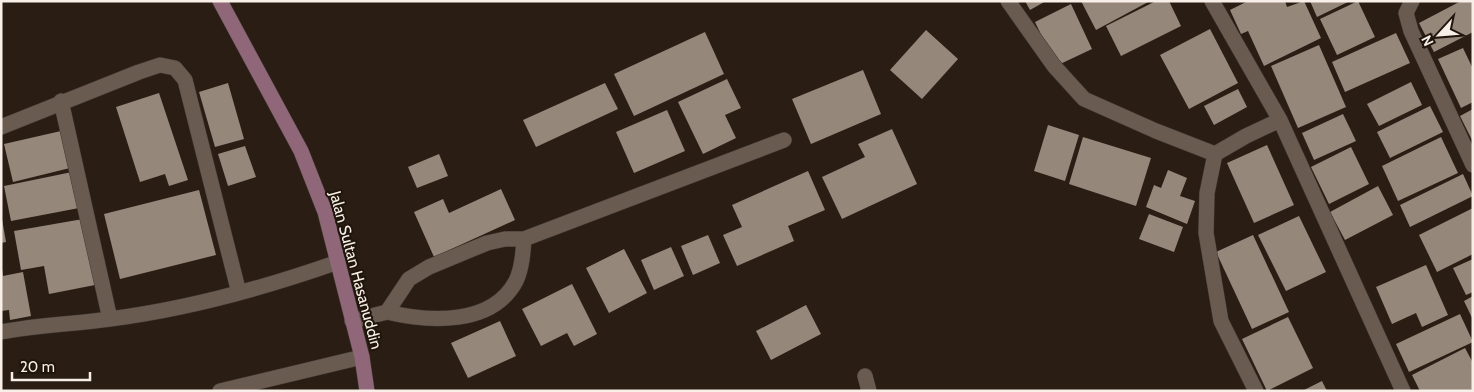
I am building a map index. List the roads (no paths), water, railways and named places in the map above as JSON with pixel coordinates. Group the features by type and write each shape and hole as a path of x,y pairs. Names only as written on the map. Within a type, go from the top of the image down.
{"street":[{"name":"Jalan Sultan Hasanuddin","path":"220,1 301,151 325,212 362,357 367,391"},
{"path":"1008,1 1054,66 1084,99 1156,131 1215,154"},
{"path":"1212,1 1280,120 1403,391"},
{"path":"1412,1 1406,13 1411,31 1473,165"},
{"path":"1,127 61,101 160,66 175,68 185,80 239,293"},
{"path":"61,101 110,319"},
{"path":"1255,390 1221,321 1206,233 1207,193 1215,154 1246,136 1280,120"},
{"path":"387,312 409,279 429,267 487,243 505,239 524,239 784,140"},
{"path":"352,321 387,312 435,319 463,317 504,299 516,280 522,263 524,239"},
{"path":"1,332 26,327 110,319 176,309 277,284 338,262"},
{"path":"220,391 362,357"}]}
